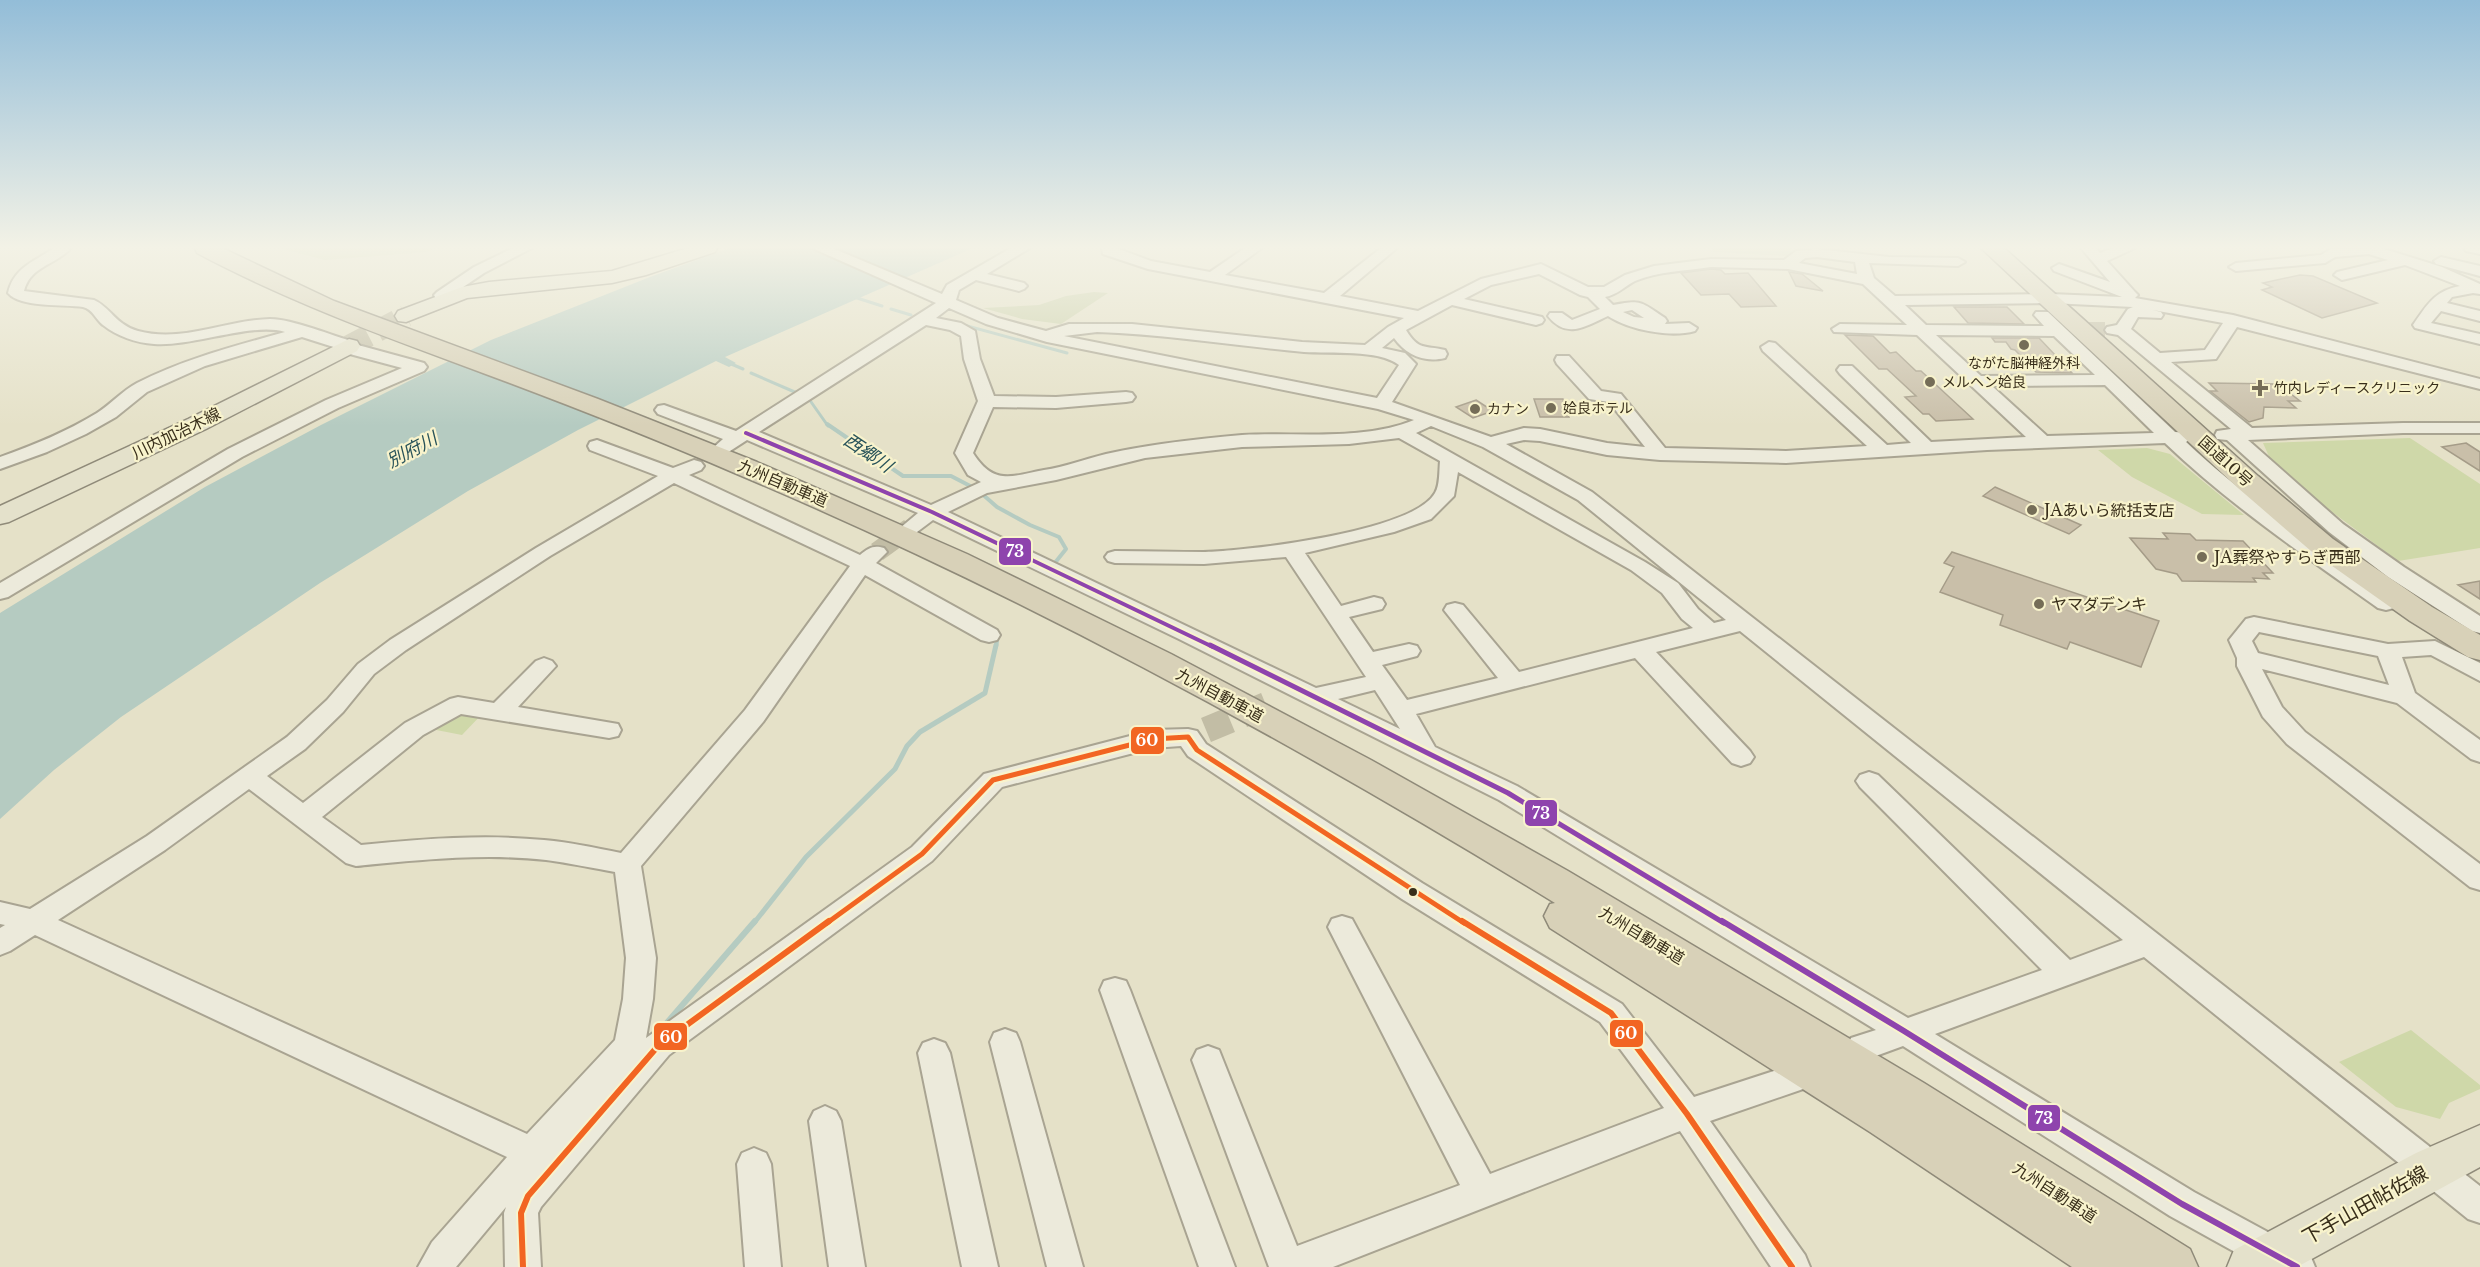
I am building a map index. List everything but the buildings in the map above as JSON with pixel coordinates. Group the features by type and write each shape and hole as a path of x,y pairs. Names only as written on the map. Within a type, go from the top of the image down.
{"highway":[{"name":"九州自動車道","path":"303,307 656,426 817,496 962,564 1149,657 1297,736 1504,853 1682,959 1908,1098 2172,1267"},
{"name":"九州自動車道","path":"328,307 444,356"},
{"name":"国道10号","path":"2053,307 2248,482 2322,545 2421,614 2480,649"},
{"name":"国道10号","path":"2054,307 2330,537 2417,598 2480,636"},
{"name":"九州自動車道","path":"656,426 802,506 947,574 1136,671 1284,751 1492,871 1666,978 2118,1267"}],"main road":[{"path":"406,316 427,307"},
{"name":"川内加治木線","path":"0,516 197,424 349,346"},
{"name":"下手山田帖佐線","path":"2274,1263 2432,1168 2480,1145"}],"street":[{"path":"0,592 235,453 332,404 418,367 352,349 349,346 277,324 173,340 151,339 129,334 116,327 106,320 96,307"},
{"path":"736,439 940,307"},
{"path":"959,307 992,321 1047,337 1382,404 1490,443 1585,496 2480,1207"},
{"path":"1374,307 1419,316"},
{"path":"1369,350 1396,328 1436,307"},
{"path":"1480,307 1536,320"},
{"path":"1607,307 1625,320 1670,330 1689,328"},
{"path":"1896,307 2042,442"},
{"path":"2052,307 2058,331 2107,380 2176,437 2223,484 2337,570 2388,605 2480,659"},
{"path":"2176,307 2191,310 2229,326 2480,397"},
{"path":"2434,307 2421,325 2480,339"},
{"path":"2444,307 2480,316"},
{"path":"1556,316 1571,326 1610,310"},
{"path":"2480,384 2229,326 2134,312 2117,330 2156,358 2336,528 2396,572 2480,626"},
{"path":"923,320 955,326 969,334 972,359 987,401 964,453 975,471 998,484"},
{"path":"2156,358 2210,355 2229,326"},
{"path":"1047,337 1056,332 1077,328 1188,333 1305,347 1369,350 1395,355 1408,364 1382,404"},
{"path":"1396,328 1405,344 1416,353 1439,354"},
{"path":"1840,329 2058,331"},
{"path":"0,463 42,449 102,418 140,388 220,356 302,332"},
{"path":"1769,347 1884,452"},
{"path":"1563,360 1595,395 1615,398 1660,454"},
{"path":"1846,370 1927,448"},
{"path":"1976,381 2107,380"},
{"path":"987,401 1059,404 1126,397"},
{"path":"909,528 932,512 981,488 1056,474 1145,452 1242,441 1349,438 1402,432 1431,420"},
{"path":"656,426 736,439 932,512 1188,633 1294,695 1508,793 1904,1031 2274,1263"},
{"path":"2235,435 2480,428"},
{"path":"1402,432 1638,566 1670,588 1690,614 1708,630"},
{"path":"1490,443 1509,437 1540,435 1607,449 1660,454 1786,457 2042,442 2176,437"},
{"path":"597,446 672,474 869,558 989,635"},
{"path":"1115,557 1204,558 1292,550 1387,528 1425,515 1444,496 1450,458"},
{"path":"0,943 156,843 296,743 335,706 366,669 398,645 543,552 672,474 694,466"},
{"path":"1292,550 1429,755"},
{"path":"436,1267 444,1254 532,1152 629,1047 638,999 641,958 627,864 754,716 869,558"},
{"path":"1336,614 1374,604"},
{"path":"1455,610 1513,681"},
{"path":"1401,710 1746,622"},
{"path":"2480,673 2435,648 2388,651 2254,624 2240,640 2249,658 2249,666 2272,711 2296,738 2480,879"},
{"path":"1639,648 1741,757"},
{"path":"1368,661 1409,651"},
{"path":"2388,651 2405,697"},
{"path":"2249,658 2405,697 2480,753"},
{"path":"499,712 544,666"},
{"path":"1294,695 1381,681"},
{"path":"305,816 414,729 458,705 609,730"},
{"path":"523,1267 521,1213 528,1196 658,1046 922,854 993,780 1153,739 1197,734 1197,750 1412,891 1611,1013 1687,1114 1792,1267"},
{"path":"249,776 356,856 434,848 498,846 546,850 627,864"},
{"path":"1869,781 2064,973"},
{"path":"0,913 32,921 532,1152"},
{"path":"1342,927 1482,1193"},
{"path":"1862,1048 2149,943"},
{"path":"1115,990 1217,1267"},
{"path":"1005,1042 1065,1267"},
{"path":"934,1053 980,1267"},
{"path":"1208,1060 1288,1267 1687,1114 1795,1078"},
{"path":"825,1121 846,1267"},
{"path":"754,1164 763,1267"}],"green space":[{"path":"1087,307 1061,324 1022,319 983,308"},
{"path":"2410,438 2480,484 2480,548 2398,561 2316,500 2271,461 2263,443"},
{"path":"2147,448 2170,454 2244,515 2202,514 2132,477 2098,450"},
{"path":"457,708 484,712 462,735 426,728"},
{"path":"2411,1030 2480,1085 2480,1089 2449,1103 2440,1119 2396,1107 2339,1062"}],"water":[{"name":"別府川","path":"574,307 838,307 725,357 736,363 729,367 716,361 578,430 468,491 320,583 121,717 54,770 0,819 0,613 205,487 321,425 491,340"}],"waterway":[{"path":"891,309 911,315"},
{"path":"938,318 1067,353"},
{"path":"729,363 743,369"},
{"name":"西郷川","path":"751,373 797,393"},
{"name":"西郷川","path":"809,399 828,426"},
{"name":"西郷川","path":"827,424 903,476 951,476 976,489"},
{"name":"西郷川","path":"981,493 997,507 1030,525 1059,537 1066,549 1054,564"},
{"path":"996,647 998,635"},
{"path":"754,923 806,857 895,769 907,746 920,732 985,693 996,645"},
{"path":"665,1025 755,921"}],"tunnel":[{"path":"349,346 406,316"},
{"path":"2065,330 2113,330"},
{"path":"877,552 910,528"},
{"path":"1206,730 1276,701"}],"transit line":[{"name":"73","path":"746,433 932,512 1187,634 1508,793 1904,1031 2182,1204 2297,1267"},
{"name":"60","path":"523,1267 521,1213 528,1196 658,1046 922,854 993,780 1153,739 1188,737 1197,750 1412,891 1611,1013 1687,1114 1792,1267"}],"place":[{"name":"ながた脳神経外科","path":"2024,345"},
{"name":"メルヘン姶良","path":"1930,382"},
{"name":"竹内レディースクリニック","path":"2260,388"},
{"name":"姶良ホテル","path":"1551,408"},
{"name":"カナン","path":"1475,409"},
{"name":"JAあいら統括支店","path":"2032,510"},
{"name":"JA葬祭やすらぎ西部","path":"2202,557"},
{"name":"ヤマダデンキ","path":"2039,604"}]}
